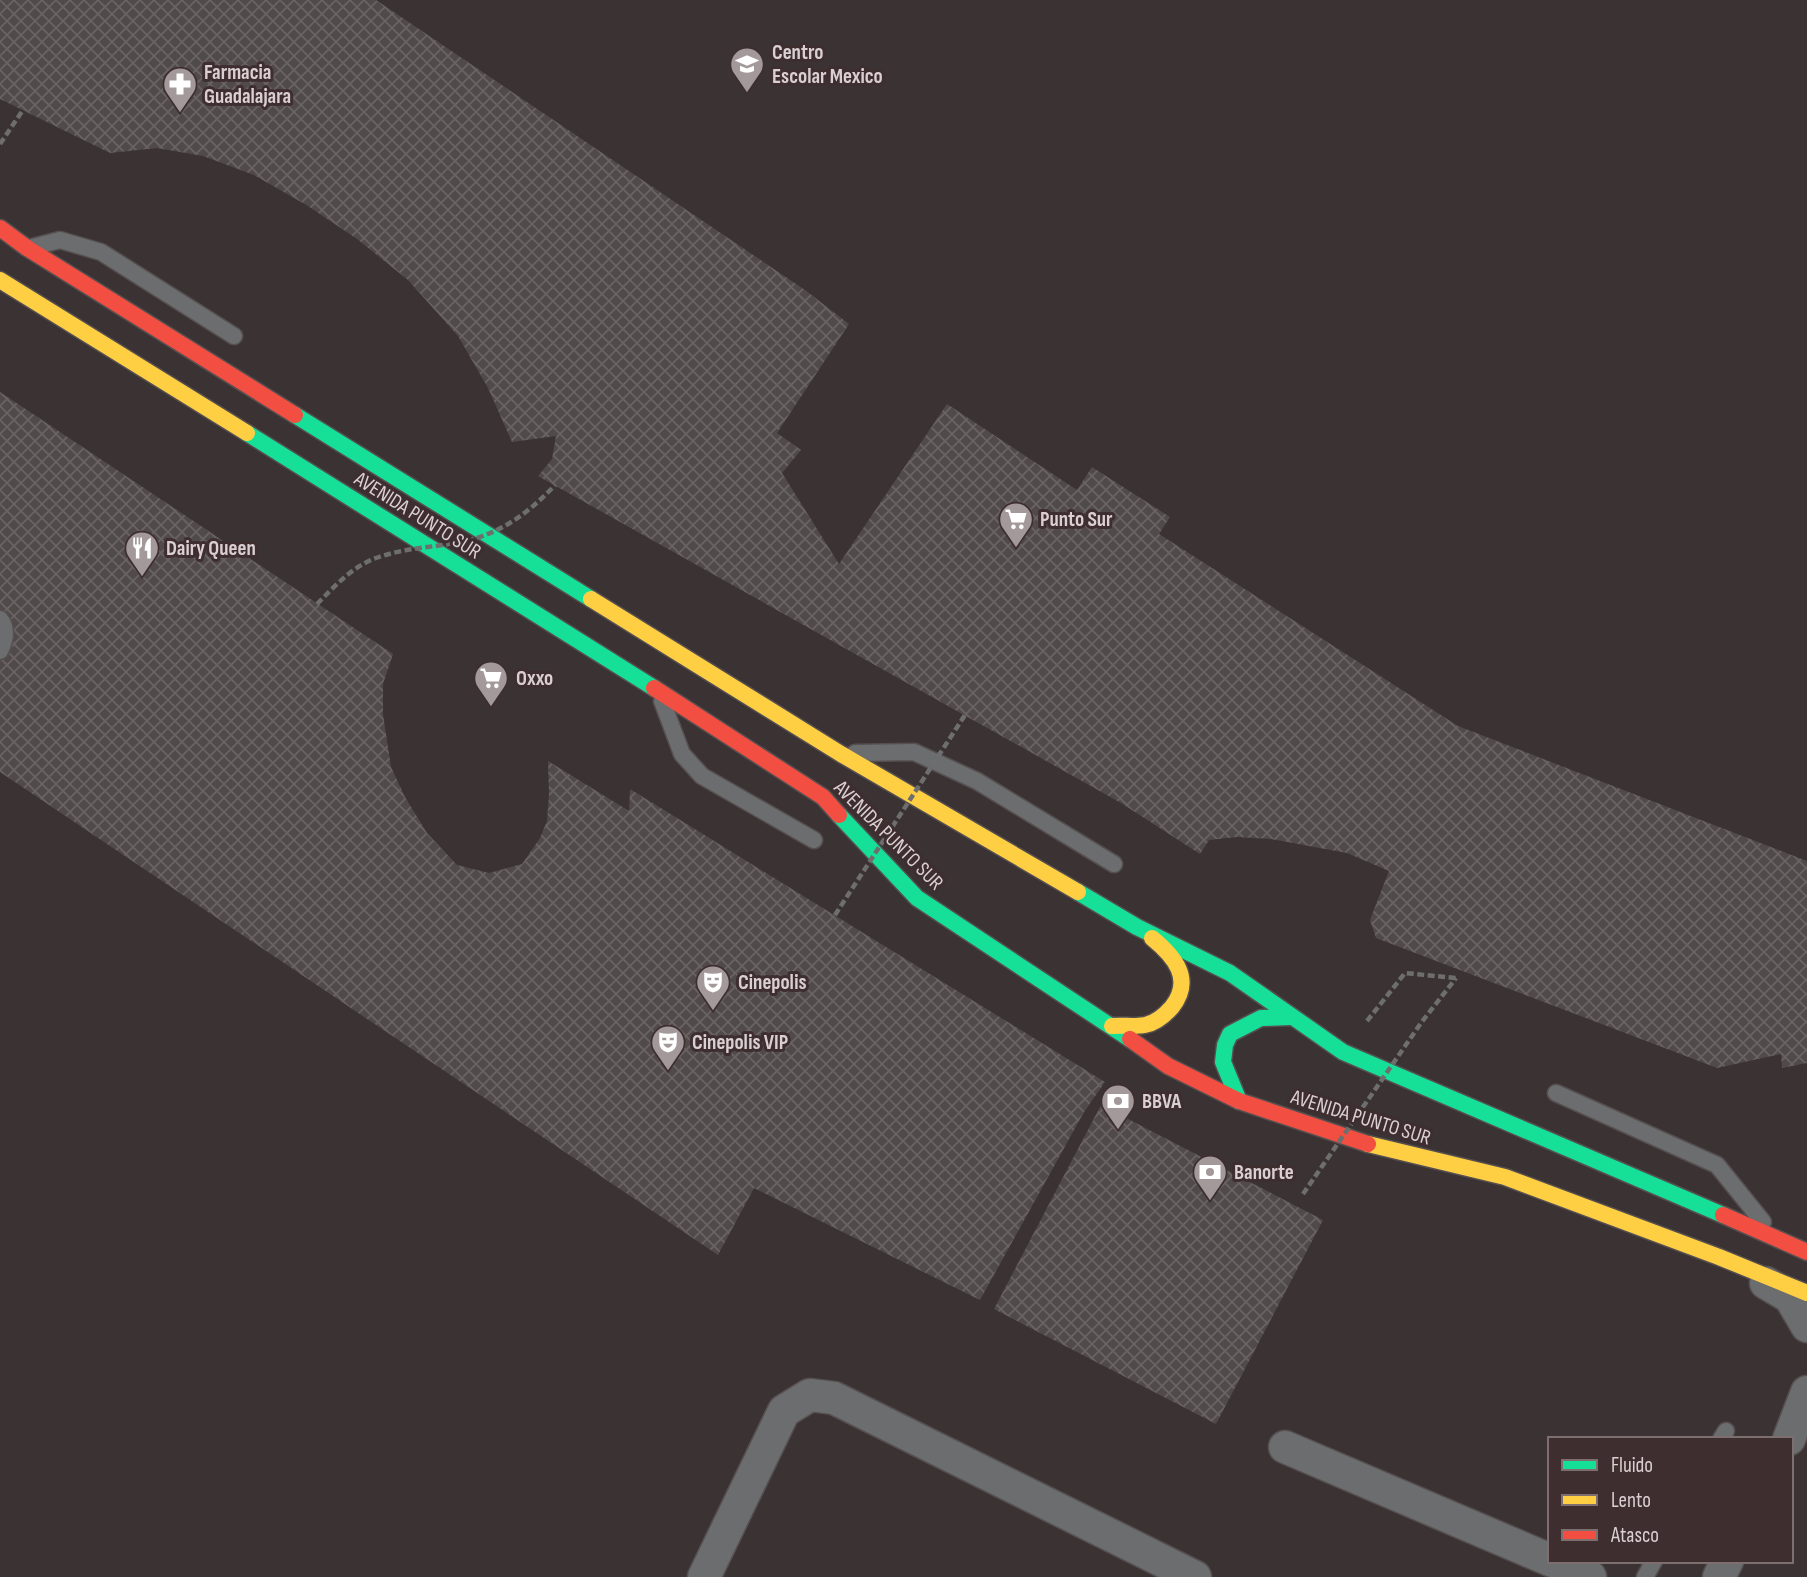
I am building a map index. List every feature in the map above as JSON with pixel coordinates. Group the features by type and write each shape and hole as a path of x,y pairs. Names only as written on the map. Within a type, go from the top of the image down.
{"main road":[{"name":"AVENIDA PUNTO SUR","path":"0,228 27,248 841,754 1137,927 1230,973 1343,1052 1444,1097 1585,1154 1807,1252"},
{"name":"AVENIDA PUNTO SUR","path":"0,280 657,689 822,797 917,898 1168,1066 1239,1101 1376,1147 1505,1177 1807,1293"},
{"path":"1112,1026 1147,1025 1168,1012 1180,991 1183,978 1167,950 1137,927"},
{"path":"1239,1101 1223,1062 1225,1045 1230,1034 1261,1018 1292,1017"}],"street":[{"path":"1719,1257 1790,1297 1807,1326"},
{"path":"1790,1437 1807,1392"},
{"path":"704,1577 784,1411 810,1395 834,1398 1195,1577"},
{"path":"1285,1447 1548,1559"},
{"path":"1558,1563 1590,1577"}],"lane":[{"path":"27,248 60,240 101,252 234,336"},
{"path":"0,618 4,623 5,641 0,651"},
{"path":"657,689 682,754 702,776 814,840"},
{"path":"841,754 914,752 977,781 1114,864"},
{"path":"1556,1093 1717,1165 1777,1240"}],"path":[{"path":"0,144 23,110"},
{"path":"317,604 345,575 369,561 399,550 463,542 515,522 555,485"},
{"path":"835,915 965,715"},
{"path":"1303,1194 1421,1023 1456,978 1405,973 1343,1052"}],"building":[{"name":"Punto Sur","path":"0,0 376,0 805,290 849,324 777,433 801,450 782,473 839,564 947,404 1077,490 1092,467 1170,517 1159,534 1458,726 1807,861 1807,1063 1782,1068 1781,1054 1717,1068 1376,938 1370,920 1389,871 1347,853 1271,839 1237,837 1209,840 1200,854 1121,803 538,476 552,459 556,436 512,442 488,388 458,336 408,280 357,239 308,206 254,175 203,156 157,148 110,153 0,99"},
{"path":"0,392 393,654 383,684 383,714 391,767 427,833 457,865 489,873 522,864 540,838 547,821 548,761 629,811 630,789 1105,1082 1084,1112 980,1300 754,1188 718,1255 0,772"},
{"path":"1101,1105 1323,1220 1216,1424 994,1309"}],"traffic: fast":[{"path":"295,415 591,599"},
{"path":"247,433 654,688"},
{"path":"839,815 917,898 1130,1039"},
{"path":"1078,892 1137,927 1230,973 1343,1052 1723,1215"},
{"path":"1239,1101 1223,1062 1225,1045 1230,1034 1261,1018 1291,1017"}],"traffic: slow":[{"path":"0,280 247,433"},
{"path":"591,599 841,754 1078,892"},
{"path":"1112,1026 1141,1026 1153,1022 1169,1010 1178,997 1181,987 1179,969 1168,952 1152,938"},
{"path":"1368,1144 1505,1177 1807,1293"}],"traffic: jam":[{"path":"0,228 27,248 295,415"},
{"path":"654,688 823,797 839,815"},
{"path":"1130,1039 1168,1066 1239,1101 1368,1144"},
{"path":"1723,1215 1807,1252"}],"place":[{"name":"Centro Escolar Mexico","path":"747,94"},
{"name":"Farmacia Guadalajara","path":"180,114"},
{"name":"Punto Sur","path":"1016,549"},
{"name":"Dairy Queen","path":"142,578"},
{"name":"Oxxo","path":"491,708"},
{"name":"Cinepolis","path":"713,1012"},
{"name":"Cinepolis VIP","path":"668,1072"},
{"name":"BBVA","path":"1118,1131"},
{"name":"Banorte","path":"1210,1202"}]}
